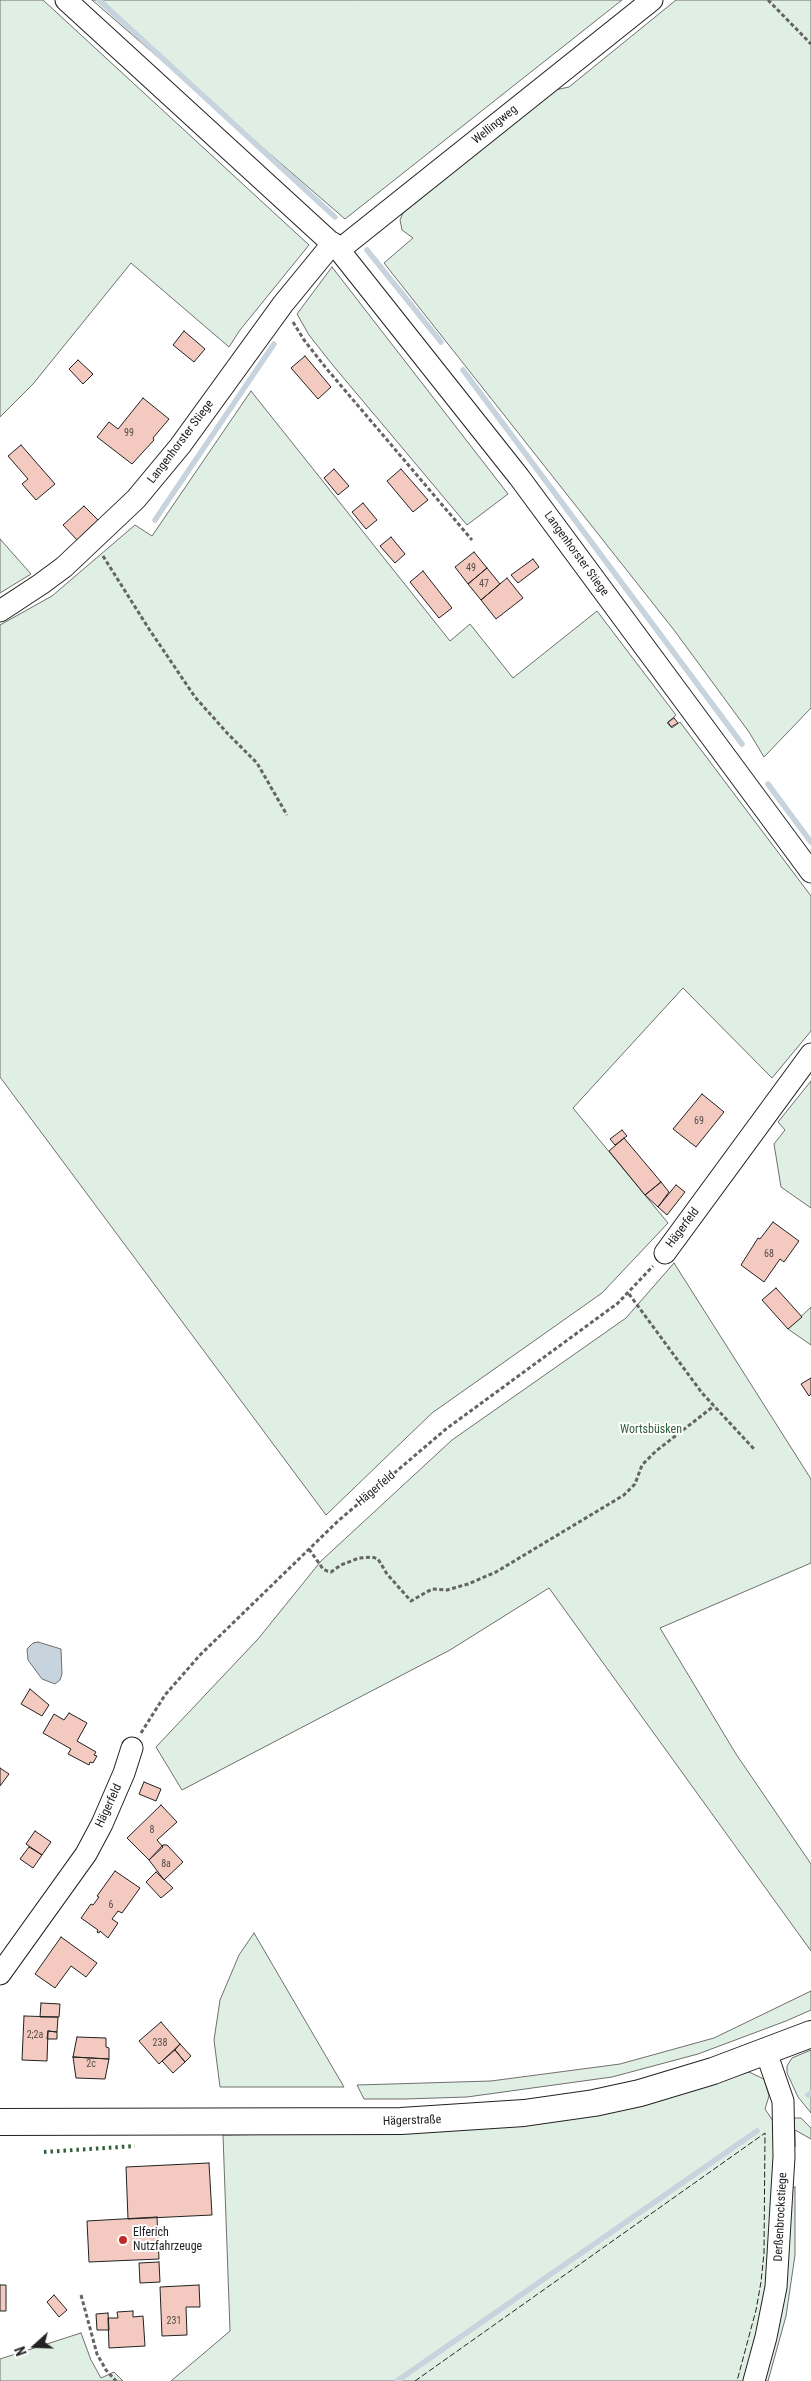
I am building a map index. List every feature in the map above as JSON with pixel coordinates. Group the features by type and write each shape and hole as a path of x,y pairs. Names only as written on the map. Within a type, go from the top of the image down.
{"main road":[{"name":"Hägerstraße","path":"0,2122 401,2122 491,2117 560,2108 632,2095 713,2071 811,2034"}],"street":[{"name":"Langenhorster Stiege","path":"66,0 336,246 519,477 811,872"},
{"name":"Wellingweg","path":"336,246 652,0"},
{"name":"Langenhorster Stiege","path":"0,611 41,584 93,541 136,499 180,446 284,304 336,246"},
{"name":"Hägerfeld","path":"665,1253 811,1054"},
{"name":"Hägerfeld","path":"0,1974 86,1854 102,1824 124,1773 132,1748"},
{"name":"Derßenbrockstiege","path":"754,2381 766,2337 776,2287 784,2157 783,2101 766,2052"}],"path":[{"path":"768,0 811,44"},
{"path":"284,304 304,340 472,540"},
{"path":"93,541 149,629 196,697 228,734 257,763 287,815"},
{"name":"Hägerfeld","path":"132,1748 165,1694 200,1655 338,1521 446,1429 629,1294 665,1253"},
{"path":"629,1294 714,1406 754,1449"},
{"path":"309,1548 323,1569 331,1572 359,1558 372,1557 378,1559 387,1574 399,1585 411,1601 417,1600 432,1589 447,1590 468,1584 496,1572 624,1495 635,1484 642,1465 656,1451 714,1406"},
{"path":"81,2296 97,2354 106,2370 116,2381"}],"green space":[{"path":"0,0 43,0 309,245 240,330 229,347 131,263 33,384 0,417"},
{"path":"92,0 622,0 345,219"},
{"path":"676,0 811,0 811,708 764,757 749,732 674,630 384,263 413,238 402,230 400,220 403,213 555,90 569,87"},
{"path":"332,267 508,494 467,525 331,363 309,335 297,314"},
{"path":"251,391 450,641 470,624 513,678 597,611 676,715 667,723 672,728 680,722 811,896 811,1031 772,1078 683,988 573,1108 668,1223 602,1293 432,1413 326,1515 0,1077 0,625 52,596 135,525 152,536"},
{"path":"0,539 31,574 0,593"},
{"path":"811,1081 811,1208 781,1187 774,1144 785,1130 778,1122"},
{"name":"Wortsbüsken","path":"674,1263 811,1479 811,1563 660,1628 736,1754 811,1864 811,1951 549,1588 450,1650 182,1790 156,1747 258,1639 321,1561 452,1440 626,1318"},
{"path":"811,1307 811,1345 788,1329"},
{"path":"254,1933 344,2087 220,2087 214,2040 220,2000 239,1955"},
{"path":"811,1991 811,2010 786,2021 698,2054 612,2077 467,2097 405,2099 364,2099 357,2085 491,2081 620,2064 714,2038"},
{"path":"811,2050 811,2113 798,2097 787,2073 787,2066 792,2058"},
{"path":"749,2072 764,2079 769,2096 765,2109 773,2121 775,2245 748,2381 171,2381 230,2331 223,2135 345,2133 656,2101"},
{"path":"794,2118 801,2118 811,2128 811,2139 795,2130 795,2147"},
{"path":"795,2187 795,2255 786,2316 768,2381 759,2381 791,2188"},
{"path":"81,2333 91,2360 101,2378 114,2372 123,2381 0,2381 0,2359"}],"shaded area":[{"path":"38,1642 61,1649 62,1674 60,1680 55,1684 42,1679 28,1660 27,1649 33,1643"}],"building":[{"path":"184,331 205,349 194,362 173,345"},
{"path":"305,356 331,387 318,399 291,368"},
{"path":"78,360 93,374 83,384 69,369"},
{"path":"143,398 169,419 153,438 154,440 132,464 97,437 109,422 118,429"},
{"path":"21,445 55,484 36,500 22,484 28,479 8,456"},
{"path":"334,469 349,486 338,495 324,478"},
{"path":"401,469 428,500 413,512 387,481"},
{"path":"363,503 377,520 366,529 352,512"},
{"path":"84,506 98,520 77,540 63,525"},
{"path":"391,537 405,554 395,563 380,546"},
{"path":"474,552 487,568 468,584 455,567"},
{"path":"533,559 539,567 518,583 511,575"},
{"path":"487,568 500,584 481,600 468,584"},
{"path":"423,571 452,608 439,618 410,582"},
{"path":"507,578 523,598 496,619 481,600"},
{"path":"674,718 678,723 671,727 668,722"},
{"path":"702,1094 724,1112 696,1147 673,1129"},
{"path":"622,1130 627,1136 615,1145 610,1139"},
{"path":"624,1138 661,1182 645,1195 609,1151"},
{"path":"661,1182 669,1192 658,1207 645,1195"},
{"path":"676,1185 685,1192 667,1215 658,1207"},
{"path":"773,1222 799,1241 784,1262 780,1259 764,1282 741,1265 758,1238 760,1239"},
{"path":"776,1288 802,1317 788,1329 762,1300"},
{"path":"811,1378 811,1394 809,1396 801,1384"},
{"path":"30,1689 49,1705 42,1716 21,1704"},
{"path":"69,1713 87,1723 77,1741 96,1752 94,1755 97,1756 93,1763 90,1762 89,1765 68,1754 71,1749 43,1733 54,1714 64,1720"},
{"path":"0,1768 9,1774 0,1786"},
{"path":"144,1782 161,1789 156,1801 139,1794"},
{"path":"161,1805 177,1822 157,1840 163,1847 149,1860 127,1838"},
{"path":"35,1831 51,1842 42,1855 26,1844"},
{"path":"163,1845 167,1845 183,1862 164,1880 149,1860"},
{"path":"29,1847 42,1855 33,1868 20,1859"},
{"path":"115,1871 140,1888 122,1913 118,1911 112,1919 118,1923 108,1938 100,1931 99,1933 97,1932 98,1930 81,1918 91,1904 93,1905 99,1897 97,1896"},
{"path":"156,1872 173,1888 161,1898 146,1882"},
{"path":"61,1937 97,1963 86,1977 71,1966 55,1988 35,1974"},
{"path":"41,2003 60,2004 59,2017 40,2017"},
{"path":"24,2016 58,2017 57,2032 48,2031 47,2061 22,2060"},
{"path":"161,2022 180,2044 159,2064 139,2041"},
{"path":"48,2031 57,2032 57,2039 47,2039"},
{"path":"77,2037 106,2038 106,2047 109,2048 109,2059 73,2057"},
{"path":"180,2044 191,2056 185,2062 175,2050"},
{"path":"175,2050 185,2062 173,2073 162,2061"},
{"path":"73,2057 109,2059 105,2079 76,2078"},
{"path":"209,2163 212,2215 128,2219 126,2167"},
{"name":"Elferich Nutzfahrzeuge","path":"157,2217 159,2259 89,2262 87,2221"},
{"path":"159,2262 160,2282 140,2283 139,2263"},
{"path":"0,2285 6,2285 6,2311 0,2311"},
{"path":"199,2285 200,2307 186,2307 187,2335 162,2336 160,2287"},
{"path":"54,2295 67,2310 59,2317 47,2302"},
{"path":"133,2311 133,2317 143,2316 145,2346 109,2348 108,2318 118,2318 117,2312"},
{"path":"108,2313 109,2330 97,2330 96,2314"}],"waterway":[{"path":"99,0 335,217"},
{"path":"367,250 441,342"},
{"path":"155,520 274,344"},
{"path":"463,370 742,744"},
{"path":"768,784 811,842"},
{"path":"397,2381 757,2131"}],"hedge":[{"path":"44,2152 135,2146"}],"fence":[{"path":"415,2381 765,2133 764,2253 761,2282 756,2310 737,2381"}],"place":[{"name":"Elferich Nutzfahrzeuge","path":"123,2240"}]}
